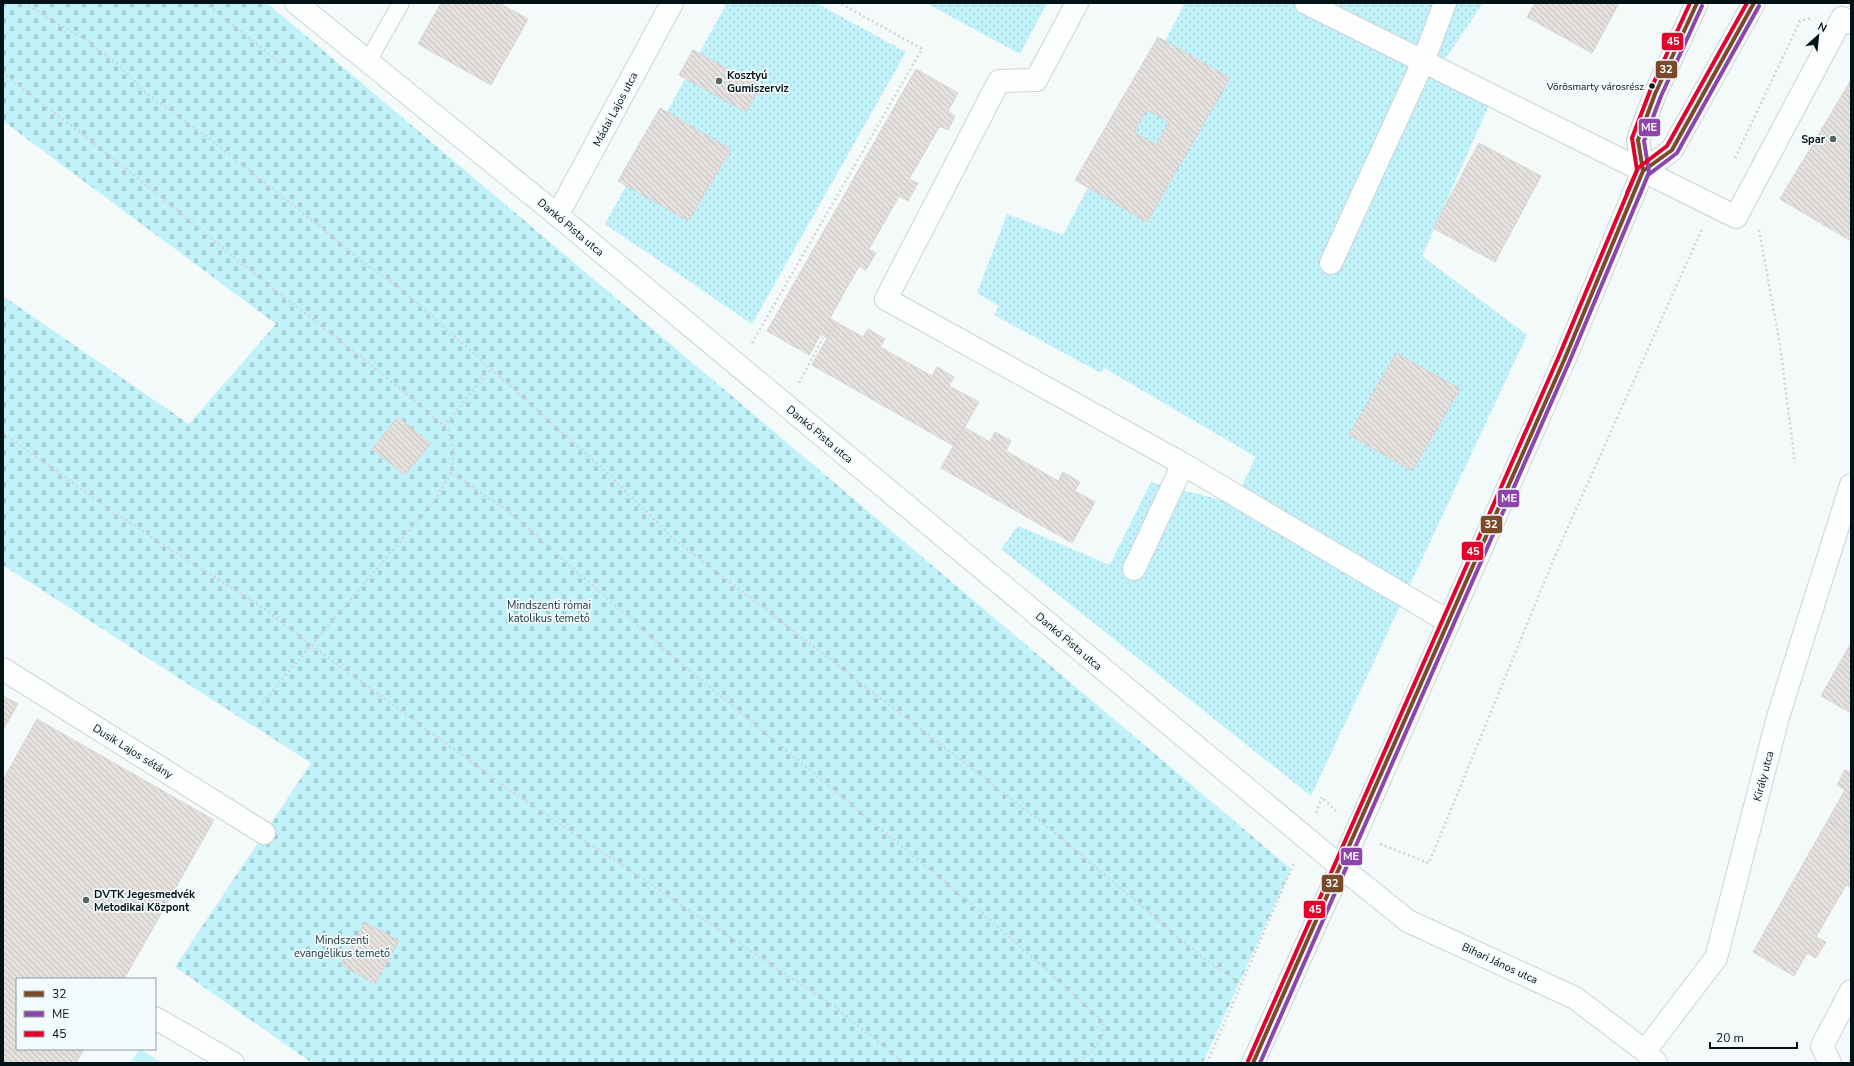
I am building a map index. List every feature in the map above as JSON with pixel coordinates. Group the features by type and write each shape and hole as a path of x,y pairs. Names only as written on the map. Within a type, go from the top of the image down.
{"street":[{"name":"Dankó Pista utca","path":"296,3 556,214 1342,867"},
{"name":"Mádai Lajos utca","path":"556,214 564,203 672,3"},
{"path":"1077,3 1036,80 999,81 886,299 1182,464 1449,622"},
{"path":"1306,3 1736,217 1842,18 1851,23"},
{"path":"1331,263 1422,62 1445,3"},
{"path":"1643,171 1638,140 1655,94 1697,3"},
{"path":"1253,1063 1342,867 1356,832 1565,358 1643,171 1672,150 1754,3"},
{"path":"1134,569 1182,464"},
{"name":"Király utca","path":"1651,1057 1716,958 1778,717 1851,485"},
{"name":"Dusik Lajos sétány","path":"3,669 264,833"},
{"name":"Bihari János utca","path":"1342,867 1408,920 1575,998 1651,1057"},
{"path":"1830,1063 1822,1046 1851,991"},
{"path":"156,1019 233,1063"}],"lane":[{"path":"368,61 401,3"}],"path":[{"path":"24,3 89,42 117,63 146,93 202,133 368,266 406,293 600,466 674,539 1053,831 1202,957 1241,984"},
{"path":"205,3 281,63"},
{"path":"750,346 922,49 840,3"},
{"path":"1733,163 1800,21 1814,18"},
{"path":"3,73 128,170 246,267 370,364 448,429 454,453 451,473 433,503 262,703"},
{"path":"1207,1063 1322,797 1356,832 1395,851 1429,863 1555,556 1713,206"},
{"path":"1758,228 1780,346 1795,463"},
{"path":"798,386 823,338"},
{"path":"444,426 491,369"},
{"path":"3,433 112,511 258,604 311,645 518,796 835,1007 904,1063"},
{"path":"451,473 511,513 663,648 981,912 1102,1020 1105,1028 1104,1037 1079,1063"}],"green space":[{"name":"Mindszenti római katolikus temető","path":"3,3 267,3 1291,869 1203,1063 312,1063 175,967 311,763 3,565 3,296 189,424 276,324 3,121"},
{"path":"727,3 816,3 906,52 752,324 605,224"},
{"path":"926,3 1047,3 1020,54"},
{"path":"1185,3 1483,3 1443,62 1490,103 1422,256 1527,335 1311,796 1001,549 1018,526 1110,565 1151,482 1233,503 1256,457 1104,368 1101,373 994,315 999,306 977,293 1007,214 1063,235"},
{"path":"139,1050 142,1050 162,1063 131,1063"}],"building":[{"path":"441,3 499,3 528,19 491,85 418,44"},
{"path":"1535,3 1619,3 1592,53 1527,17"},
{"path":"1158,37 1230,78 1147,222 1075,180","holes":["1147,110 1169,122 1156,145 1134,132"]},
{"name":"Kosztyú Gumiszerviz","path":"693,50 760,86 746,112 679,75"},
{"path":"916,69 958,93 948,111 955,116 948,130 940,126 909,179 918,183 908,201 899,196 869,249 876,253 866,270 859,266 830,318 836,322 827,338 821,334 809,355 767,331"},
{"name":"Spar","path":"1851,80 1851,241 1780,199"},
{"path":"660,108 731,149 688,221 618,181"},
{"path":"1479,143 1541,176 1495,262 1433,228"},
{"path":"836,322 863,337 868,329 885,339 880,347 932,376 937,367 954,377 949,386 979,402 954,446 812,365"},
{"path":"1396,353 1460,389 1412,471 1349,435"},
{"path":"398,417 431,444 405,475 372,449"},
{"path":"964,427 990,442 995,432 1011,441 1006,451 1058,481 1063,472 1080,482 1075,491 1095,502 1072,543 941,468"},
{"path":"1851,643 1851,713 1821,696"},
{"path":"3,696 18,704 3,730"},
{"name":"DVTK Jegesmedvék Metodikai Központ","path":"37,719 214,820 125,978 16,978 16,1050 83,1050 76,1063 3,1063 3,780"},
{"path":"1845,770 1851,773 1851,833 1828,820 1845,790 1837,785"},
{"path":"1828,820 1851,833 1851,888 1846,885 1816,937 1826,942 1816,958 1807,953 1794,976 1753,952"},
{"path":"365,922 399,941 375,984 341,965"}],"transit line":[{"name":"45","path":"1627,193 1637,170 1632,138 1650,91 1690,3"},
{"name":"32","path":"1633,195 1643,171 1638,140 1655,94 1697,3"},
{"name":"45","path":"1248,1061 1559,356 1638,168 1667,146 1747,3"},
{"name":"32","path":"1253,1063 1565,358 1643,171 1672,150 1754,3"},
{"name":"ME","path":"1639,197 1649,172 1644,141 1661,96 1702,6"},
{"name":"ME","path":"1260,1063 1570,360 1648,175 1677,153 1759,6"}],"place":[{"name":"Kosztyú Gumiszerviz","path":"719,81"},
{"name":"Vörösmarty városrész","path":"1652,86"},
{"name":"Spar","path":"1833,139"},
{"name":"DVTK Jegesmedvék Metodikai Központ","path":"86,900"}],"park label":[{"name":"Mindszenti evangélikus temető","path":"342,946"}]}
